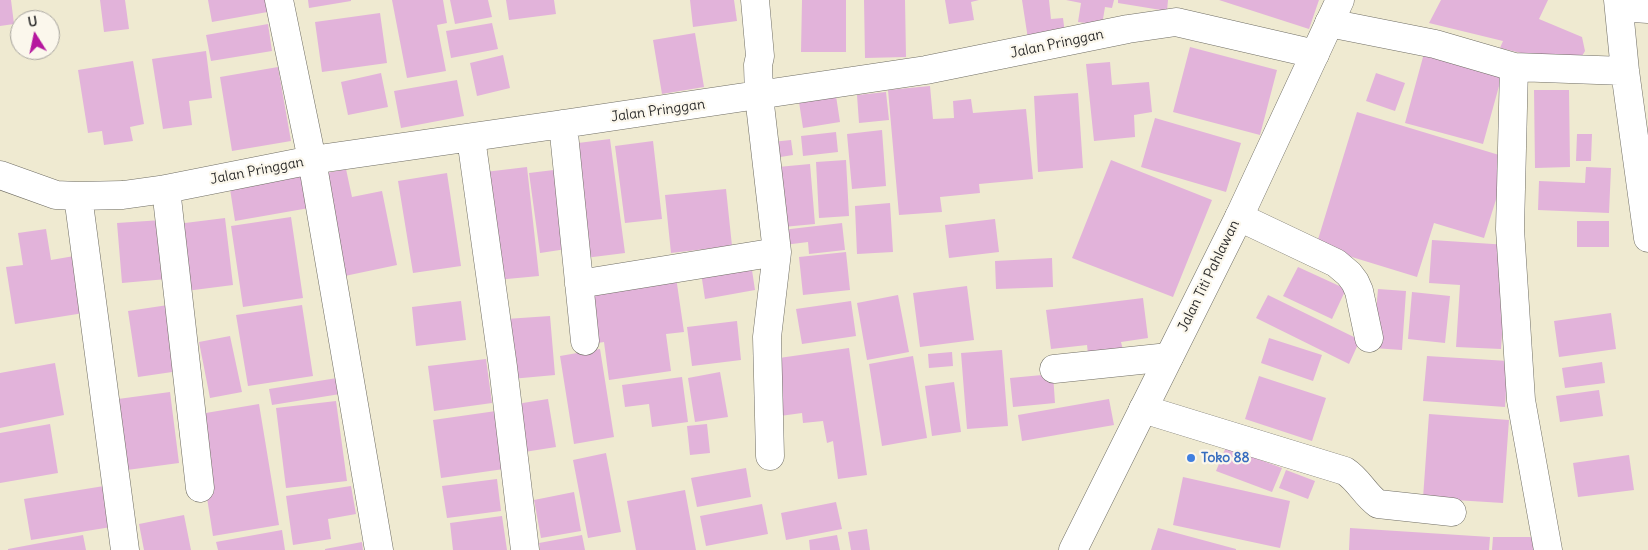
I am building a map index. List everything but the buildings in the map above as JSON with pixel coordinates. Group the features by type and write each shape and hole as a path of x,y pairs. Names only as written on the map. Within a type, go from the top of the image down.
{"street":[{"path":"278,0 312,160 379,550"},
{"path":"755,0 760,56 758,65 759,96 778,252 767,337 770,456"},
{"path":"1648,9 1619,4 1625,71 1648,238"},
{"name":"Jalan Pringgan","path":"0,175 56,195 123,195 166,189 312,160 759,96 926,70 1128,29 1178,11 1315,54"},
{"path":"1334,12 1514,67 1625,71"},
{"name":"Jalan Titi Pahlawan","path":"1073,550 1239,216 1334,12"},
{"path":"1514,67 1510,229 1521,400 1548,550"},
{"path":"563,124 585,341"},
{"path":"471,138 503,367 525,550"},
{"path":"166,189 200,488"},
{"path":"78,196 125,550"},
{"path":"1239,216 1336,263 1349,274 1358,291 1369,338"},
{"path":"579,284 778,252"},
{"path":"1054,369 1170,357"},
{"path":"1143,409 1345,471 1354,477 1372,500 1378,504 1452,512"}],"place":[{"name":"Toko 88","path":"1191,458"}]}
